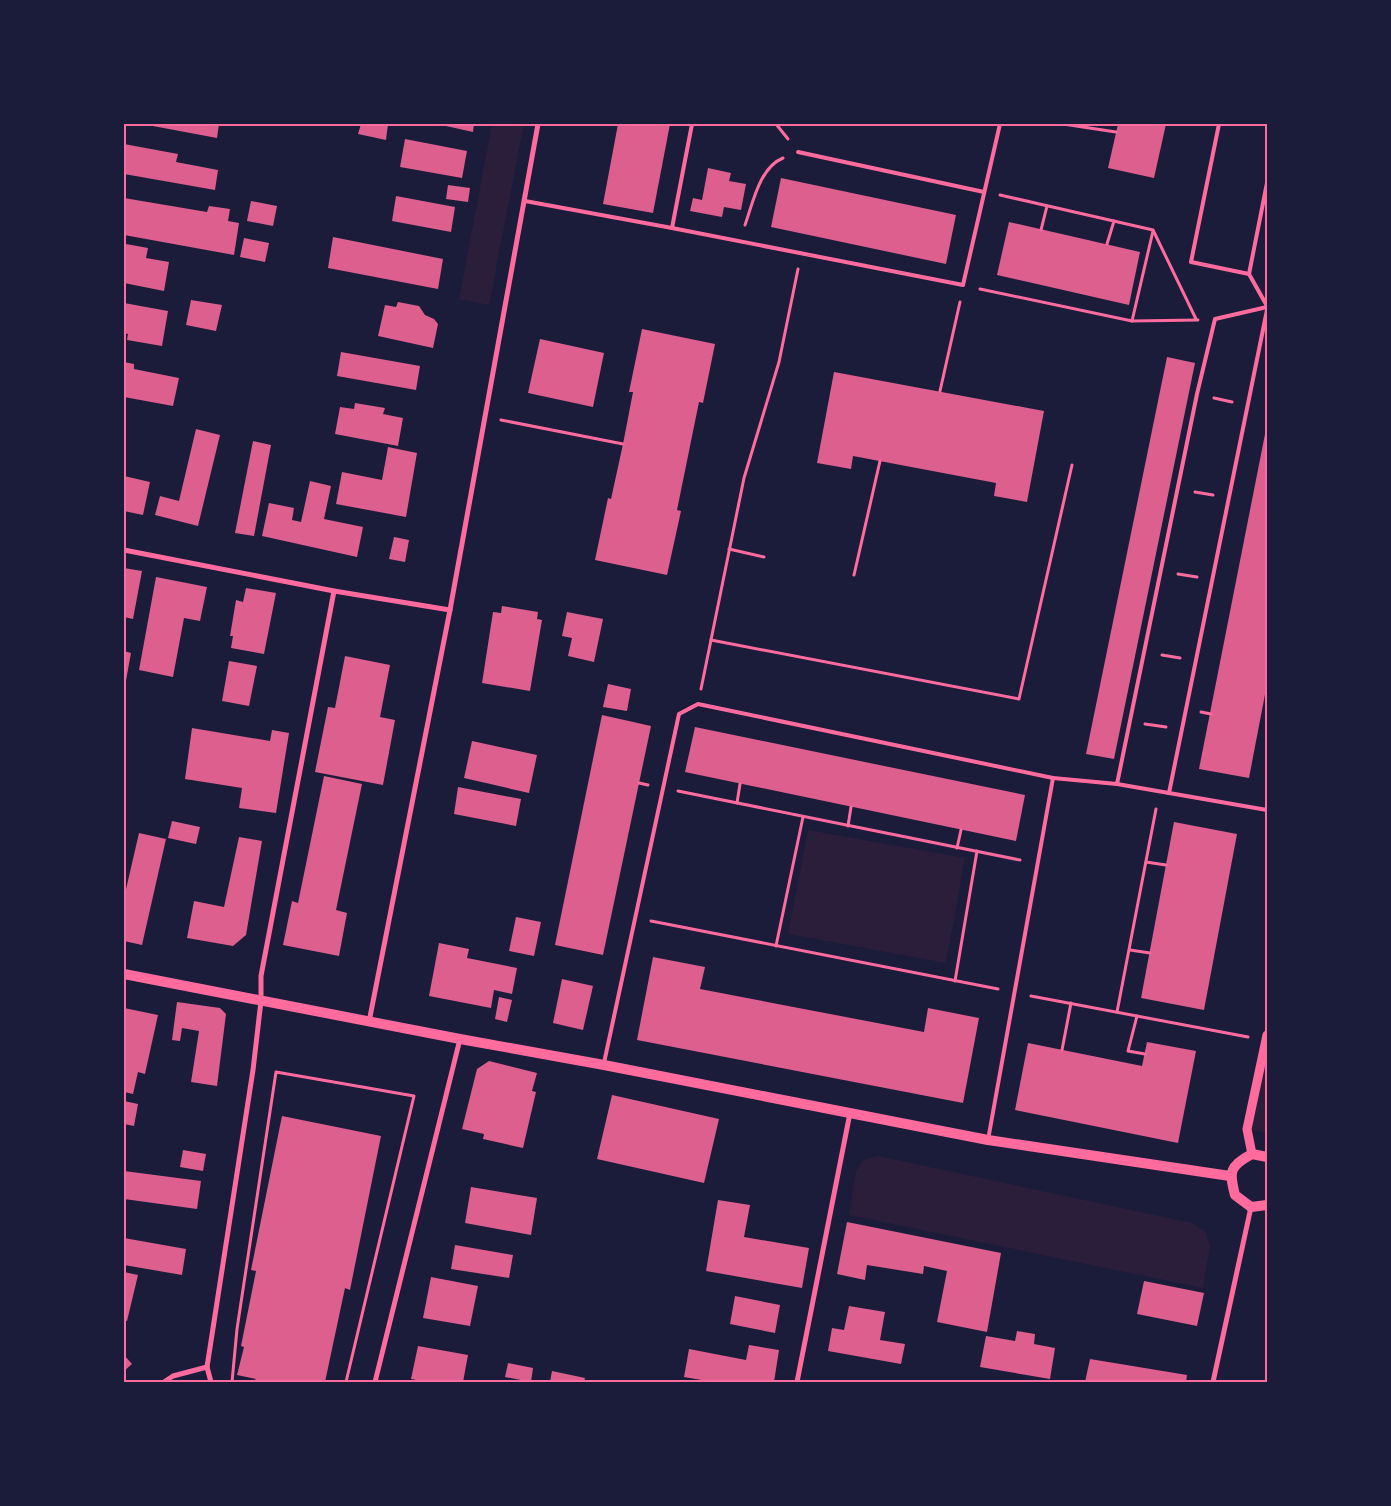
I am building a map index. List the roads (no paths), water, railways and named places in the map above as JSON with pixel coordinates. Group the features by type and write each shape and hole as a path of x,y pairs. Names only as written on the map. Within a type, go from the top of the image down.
{"main road":[{"path":"124,974 369,1022 604,1064 988,1140 1230,1176"},
{"path":"1267,1157 1252,1154 1237,1161 1230,1176 1235,1195 1251,1207 1267,1205"}],"street":[{"path":"369,1022 450,610 538,124"},
{"path":"124,550 334,591 450,610"},
{"path":"211,1382 207,1367 253,1070 261,1001 261,976 334,591"},
{"path":"1252,1154 1247,1129 1267,1035"},
{"path":"375,1382 460,1039"},
{"path":"797,1382 850,1113"},
{"path":"1213,1382 1251,1207"},
{"path":"164,1382 172,1376 207,1367"}],"lane":[{"path":"672,228 692,124"},
{"path":"525,201 964,285 1000,124"},
{"path":"1219,124 1191,262 1249,274"},
{"path":"798,152 984,192"},
{"path":"1169,793 1267,308 1249,274 1267,183"},
{"path":"1117,784 1196,394 1214,320 1267,308"},
{"path":"604,1064 679,714 698,704 1053,778 1117,784 1267,810"},
{"path":"988,1140 1053,778"}]}
